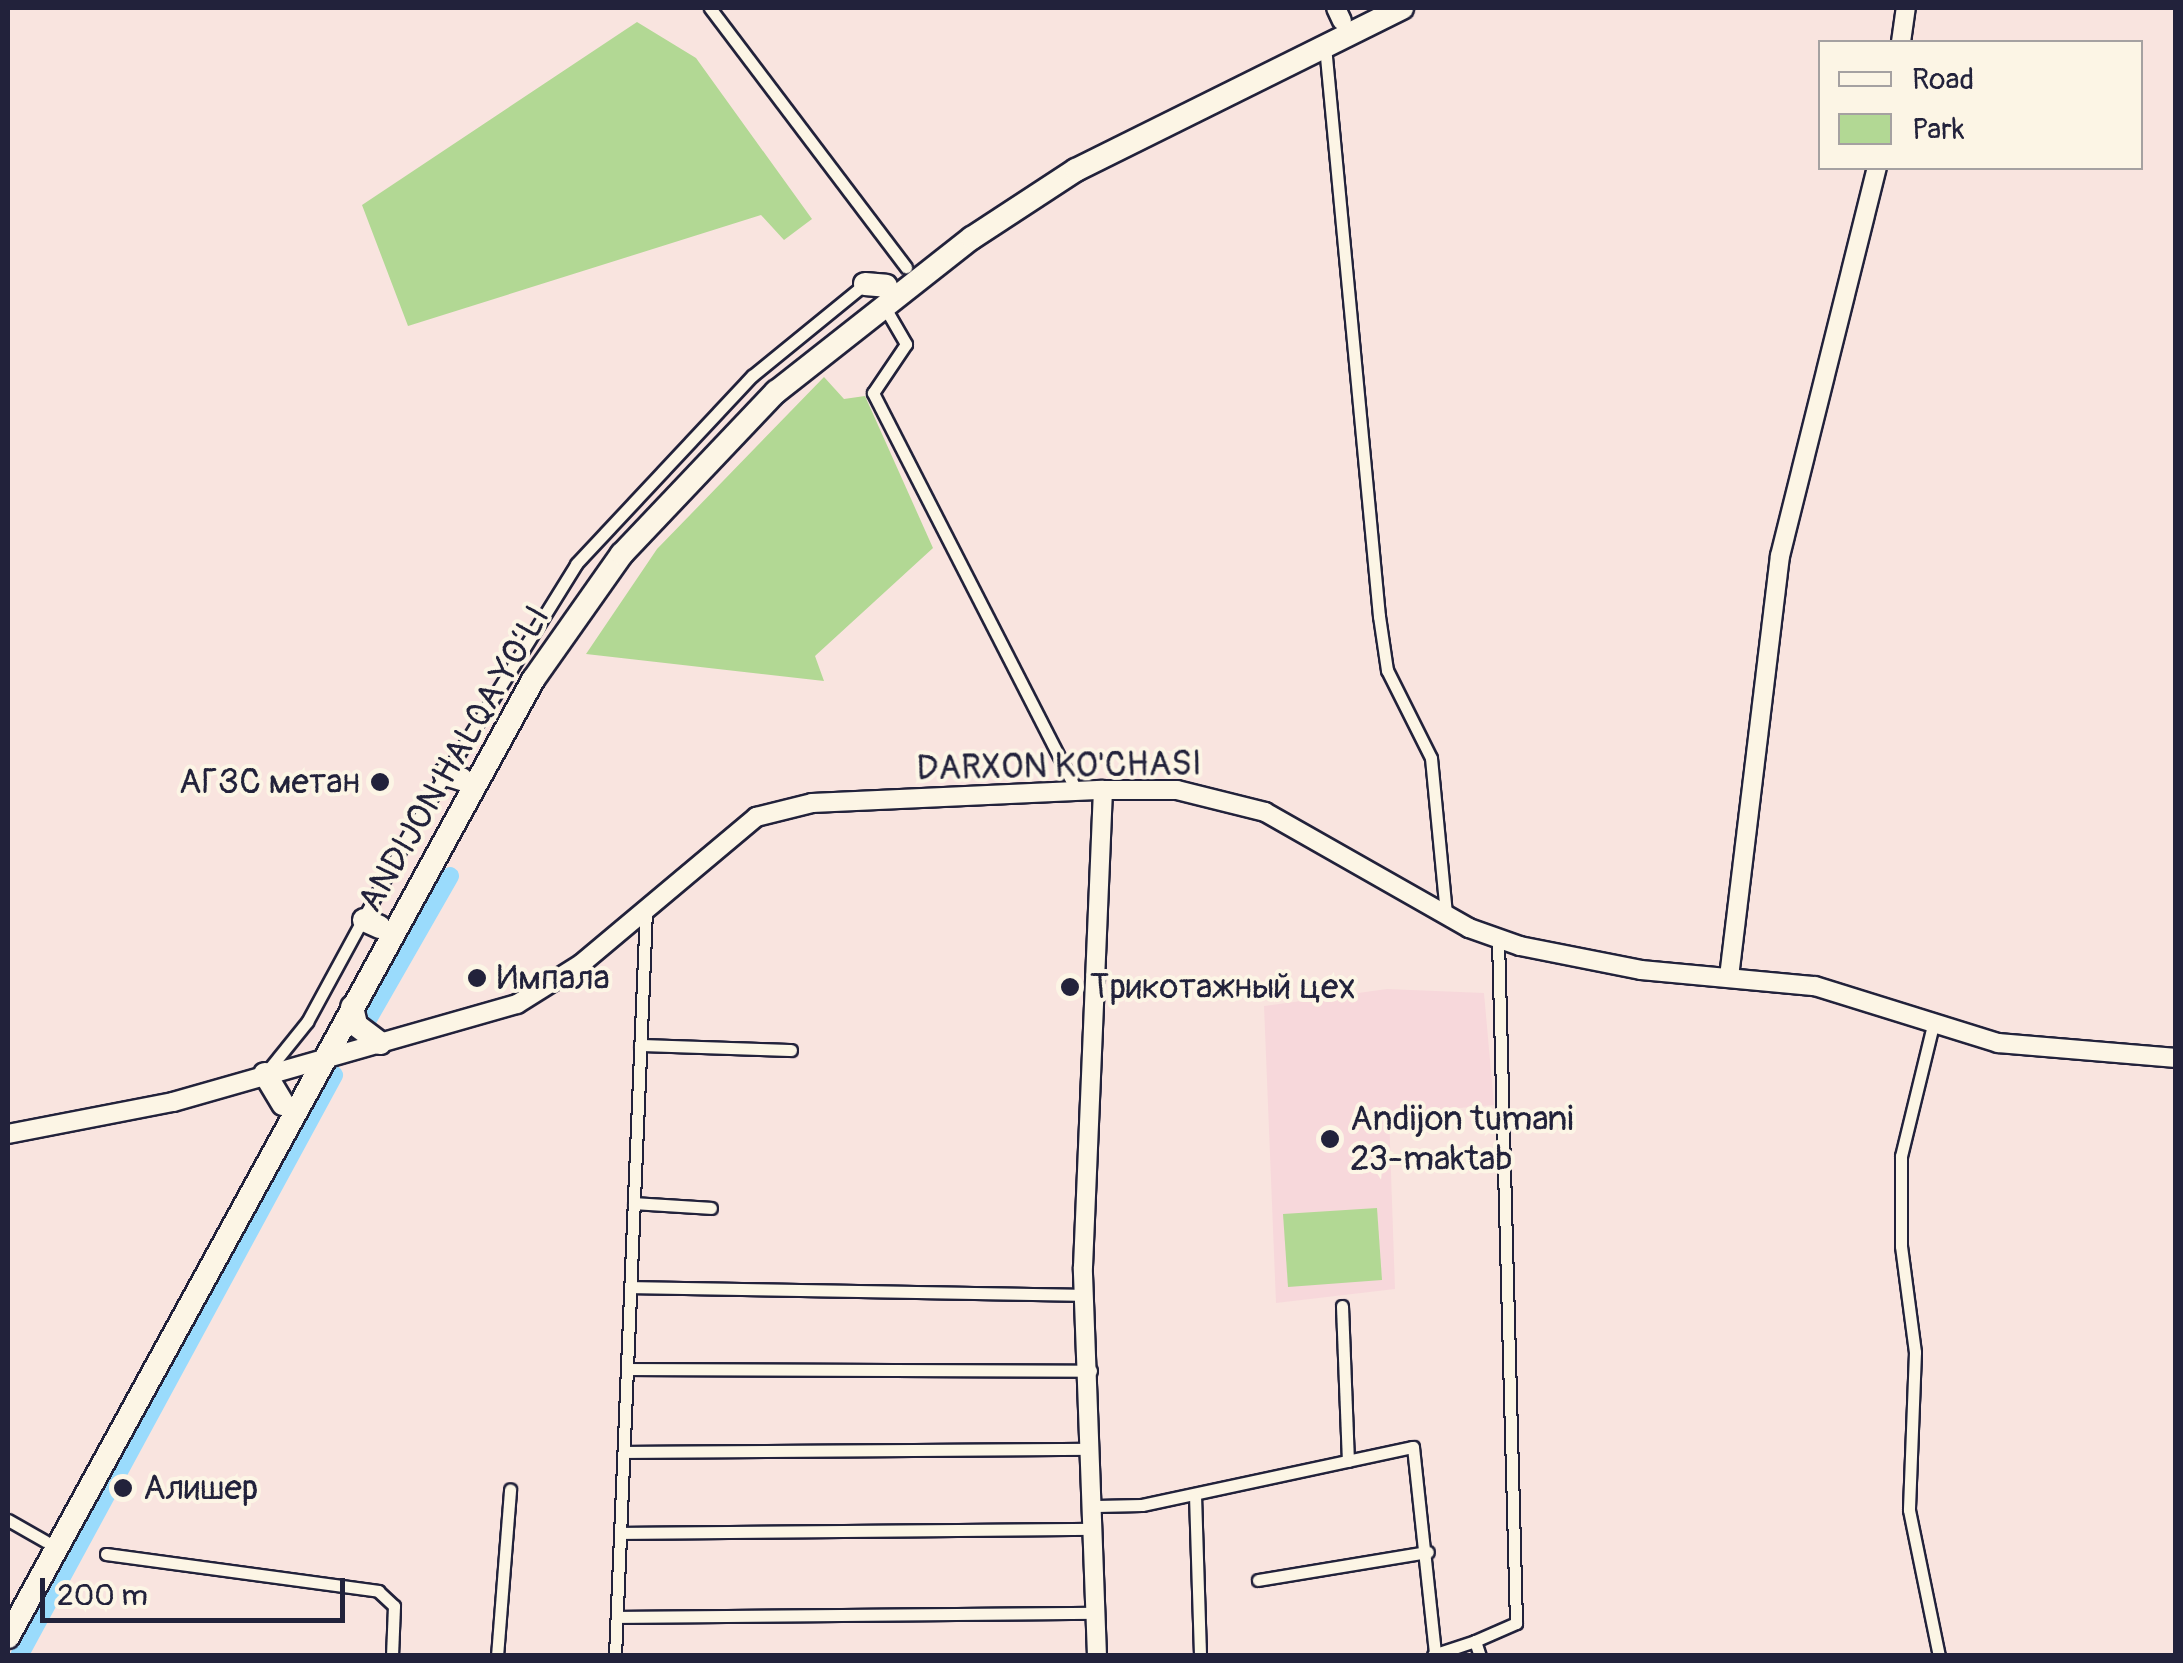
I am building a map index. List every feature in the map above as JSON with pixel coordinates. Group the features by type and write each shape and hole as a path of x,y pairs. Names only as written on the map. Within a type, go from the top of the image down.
{"highway":[{"name":"ANDIJON HALQA YO‘LI","path":"8,1609 283,1104 352,1008 380,926 576,618 670,498 906,267 1065,162 1339,14 1369,8"},
{"name":"ANDIJON HALQA YO‘LI","path":"8,1637 316,1058 453,777 568,605 662,484 788,363 878,292 1058,180 1402,8"},
{"path":"352,1008 356,1025 380,1043"},
{"path":"265,1074 283,1104"}],"main road":[{"path":"1902,40 1906,8"},
{"path":"1728,978 1780,556 1876,170"},
{"path":"1097,1656 1096,1449 1085,1294 1103,790"},
{"name":"DARXON KO'CHASI","path":"8,1134 265,1074 517,1004 646,907 756,817 812,802 1103,790 1177,790 1265,812 1446,915 1498,939 1641,970 1815,986 1932,1030 2176,1058"}],"street":[{"path":"710,8 906,267"},
{"path":"1325,46 1379,616 1387,670 1431,758 1446,915"},
{"path":"878,292 906,344 873,393 1077,792"},
{"path":"615,1656 646,907"},
{"path":"265,1074 380,926"},
{"path":"1096,1506 1195,1496 1414,1447 1428,1552 1432,1655 1516,1623 1498,939"},
{"path":"1932,1030 1901,1156 1901,1246 1915,1352 1909,1510 1939,1656"},
{"path":"640,1044 791,1050"},
{"path":"634,1203 710,1208"},
{"path":"630,1286 1085,1294"},
{"path":"1342,1306 1348,1460"},
{"path":"627,1369 1091,1371"},
{"path":"624,1452 1096,1449"},
{"path":"497,1656 510,1490"},
{"path":"1195,1496 1200,1656"},
{"path":"8,1520 44,1541"},
{"path":"620,1533 1095,1529"},
{"path":"1258,1580 1428,1552"},
{"path":"106,1554 378,1592 394,1606 392,1656"},
{"path":"617,1618 1094,1613"},
{"path":"1475,1641 1480,1656"}],"shaded area":[{"name":"Andijon tumani 23-maktab","path":"1387,989 1484,993 1494,1105 1389,1114 1395,1289 1276,1303 1264,1006"}],"green space":[{"path":"637,22 696,58 812,219 784,240 761,215 408,326 362,205"},
{"path":"824,377 844,399 865,396 933,548 815,656 824,681 586,654 657,549"},
{"path":"1377,1208 1382,1280 1288,1287 1283,1214"}],"waterway":[{"path":"367,1021 450,876"},
{"path":"19,1656 334,1075"}],"place":[{"name":"АГЗС метан","path":"380,782"},
{"name":"Импала","path":"477,978"},
{"name":"Трикотажный цех","path":"1070,987"},
{"name":"Andijon tumani 23-maktab","path":"1330,1139"},
{"name":"Алишер","path":"123,1488"}]}
